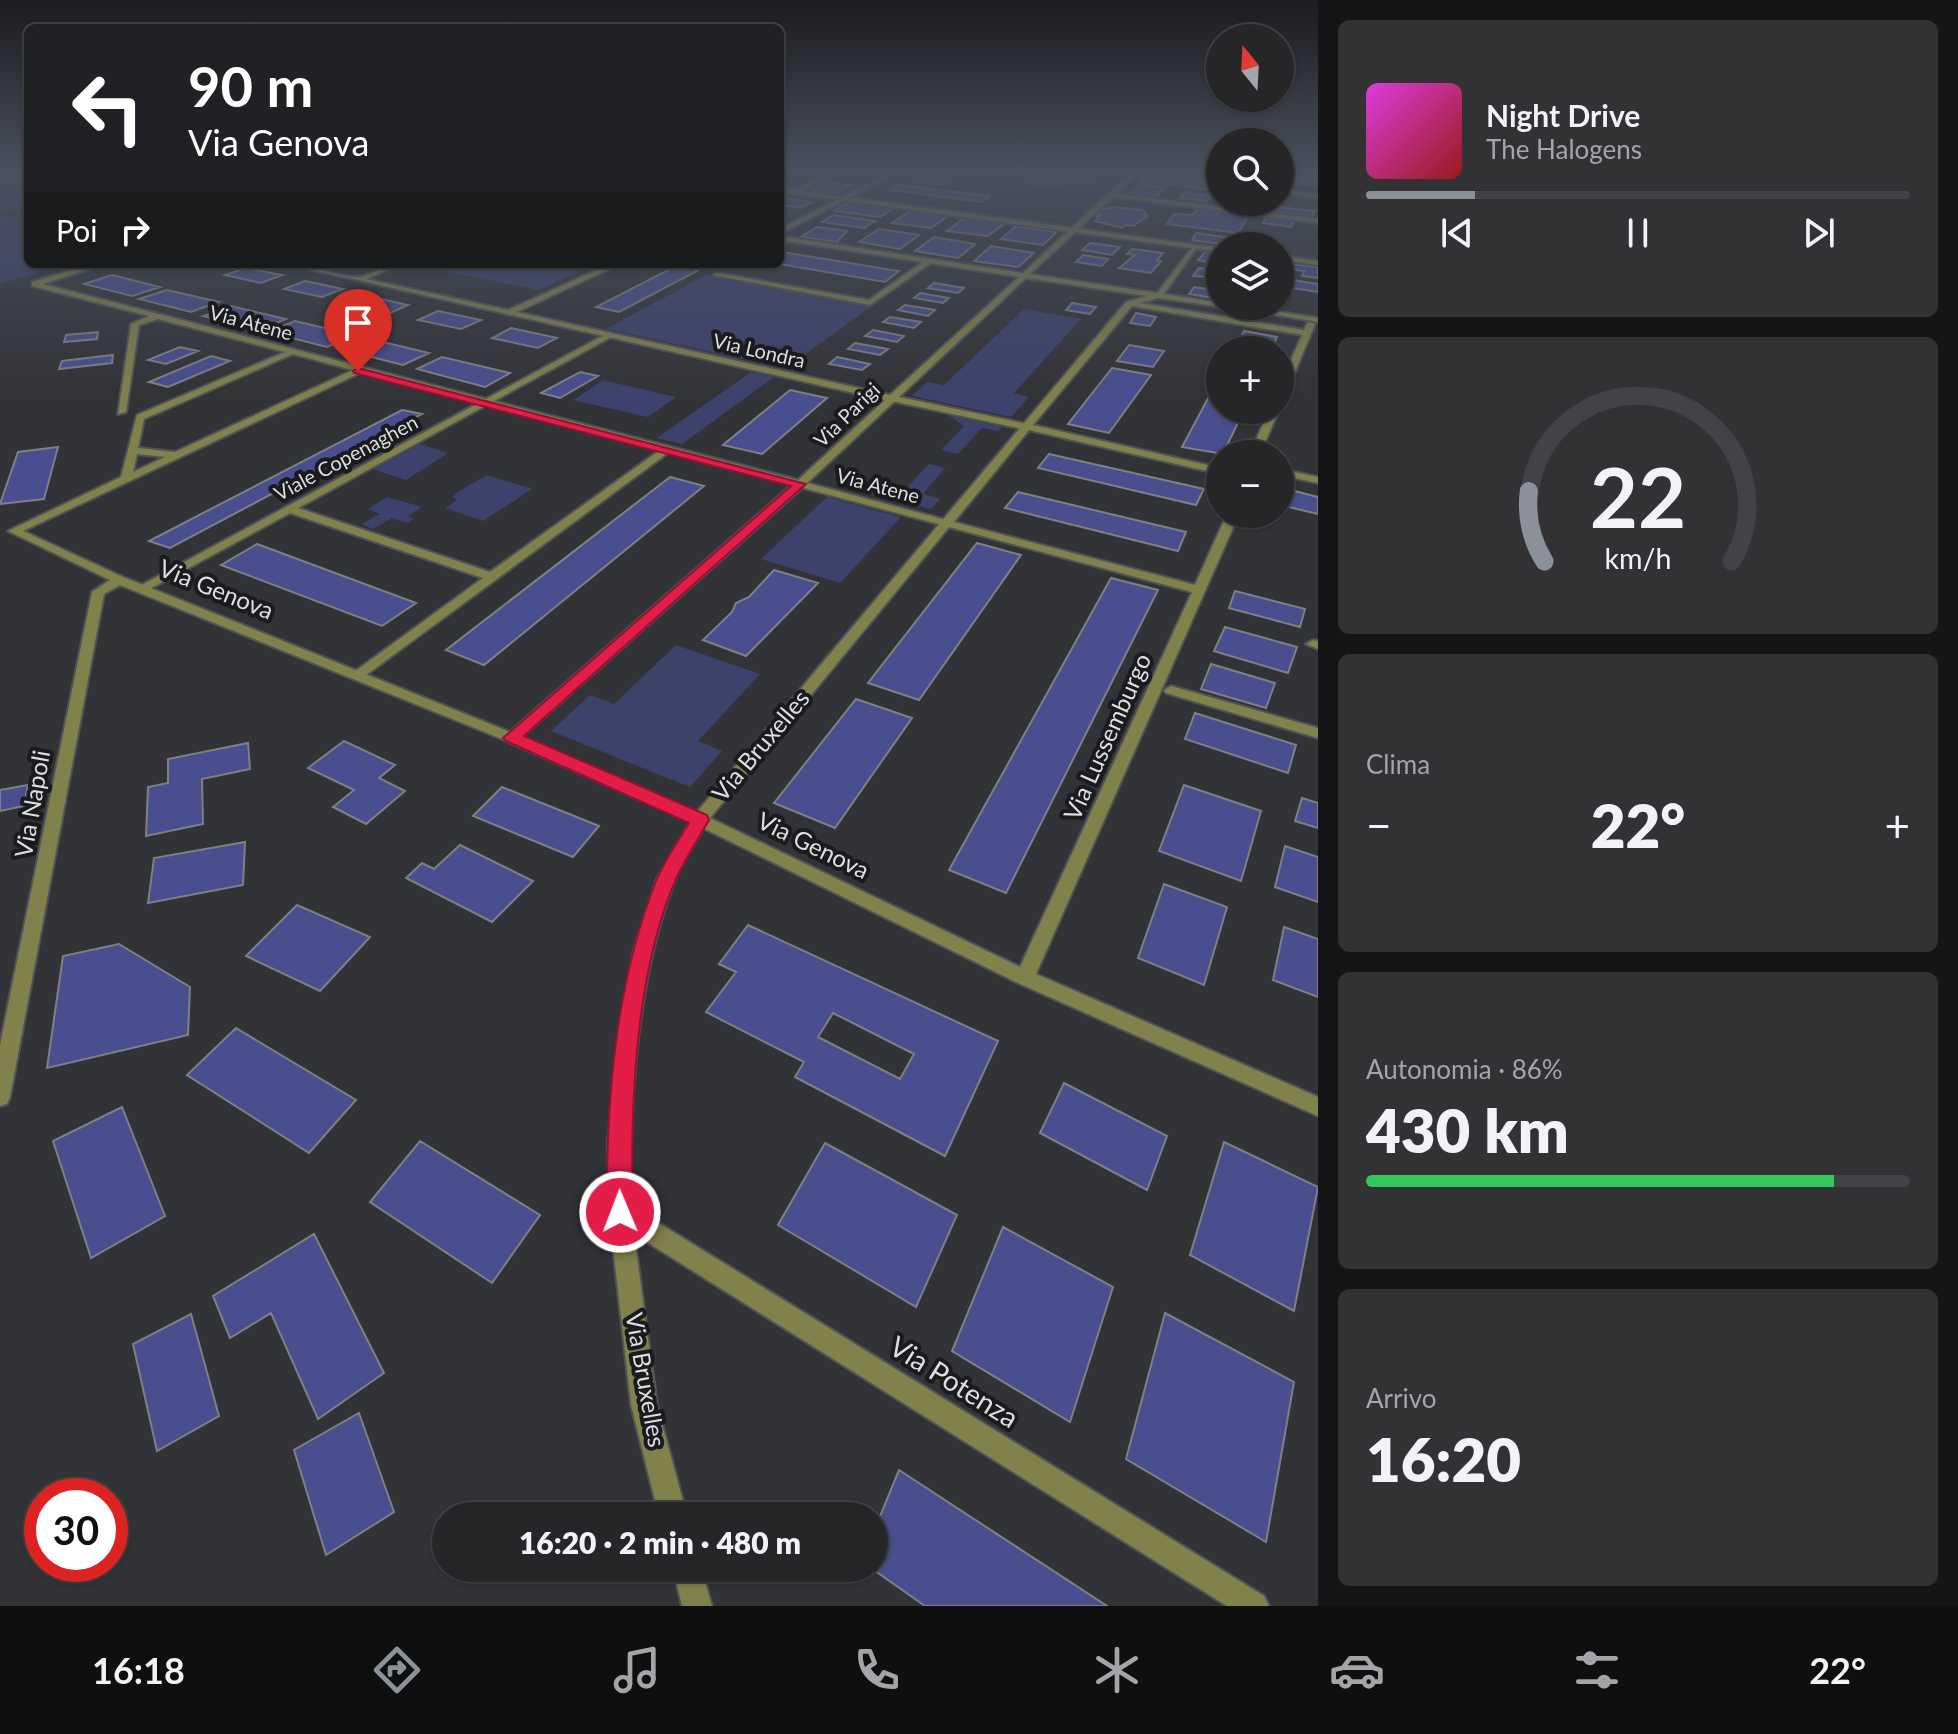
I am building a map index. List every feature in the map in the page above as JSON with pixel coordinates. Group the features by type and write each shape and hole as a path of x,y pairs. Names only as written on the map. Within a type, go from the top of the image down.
{"street":[{"path":"830,245 1206,303"},
{"name":"Via Parigi","path":"512,738 800,484 1058,245"},
{"path":"1180,245 1206,248"},
{"path":"1129,304 1160,295 1194,247"},
{"path":"1294,260 1318,263"},
{"path":"727,269 717,275 870,303 930,261"},
{"name":"Via Atene","path":"88,268 35,284 1200,590"},
{"name":"Via Londra","path":"309,268 1206,468"},
{"path":"359,279 387,268"},
{"path":"508,313 607,268"},
{"path":"1129,304 1307,333"},
{"name":"Via Bruxelles","path":"669,1502 644,1405 620,1212 619,1142 631,1023 643,950 666,879 700,820 1129,304"},
{"path":"1294,316 1315,319 1294,363"},
{"path":"121,412 135,324 156,317"},
{"name":"Viale Copenaghen","path":"142,588 609,336"},
{"path":"126,478 140,417 290,353"},
{"path":"126,478 358,371"},
{"path":"133,450 175,455"},
{"path":"357,675 489,576 667,450"},
{"path":"1294,475 1318,480"},
{"name":"Via Genova","path":"126,478 14,531 119,580 512,738 700,820 1025,978 1318,1107"},
{"path":"289,509 489,576"},
{"name":"Via Lussemburgo","path":"1025,978 1227,528"},
{"name":"Via Napoli","path":"0,1097 98,592 119,580"},
{"path":"1171,690 1318,733"},
{"name":"Via Potenza","path":"620,1212 1254,1606"},
{"path":"691,1582 697,1606"}],"shaded area":[{"path":"0,245 24,245 24,268 53,268 0,284"},
{"path":"428,268 585,268 539,290"},
{"path":"706,275 872,306 786,368 606,329"},
{"path":"1024,309 1081,319 1014,393 1029,397 1011,417 912,396 927,382 944,385"},
{"path":"751,372 774,377 682,444 657,438"},
{"path":"602,381 676,397 648,417 573,400"},
{"path":"948,415 1002,427 998,431 982,428 958,454 941,450 964,426"},
{"path":"420,444 448,453 406,480 373,469"},
{"path":"929,464 945,468 923,494 940,499 931,509 857,489 874,487 901,494"},
{"path":"487,475 532,489 483,521 445,508 457,500 453,497 456,493"},
{"path":"387,497 422,507 408,516 414,519 408,523 392,518 373,529 361,524 380,514 368,509"},
{"path":"827,497 901,517 840,583 761,559"},
{"path":"676,645 760,674 698,741 722,751 690,787 551,731 590,695 614,704"}],"building":[{"path":"876,245 906,245 900,249"},
{"path":"923,245 974,245 958,258 915,251"},
{"path":"1088,245 1120,247 1112,255 1082,250"},
{"path":"991,246 1034,253 1018,267 974,261"},
{"path":"1132,249 1163,253 1157,260 1161,261 1151,273 1119,268 1135,255 1127,254"},
{"path":"1206,251 1206,262 1198,260"},
{"path":"784,252 899,271 885,282 784,265"},
{"path":"1083,255 1108,259 1102,266 1076,262"},
{"path":"1294,264 1318,267 1318,278 1302,276 1304,271 1294,270"},
{"path":"246,268 282,275 261,283 225,275"},
{"path":"672,268 702,268 619,312 596,307"},
{"path":"1199,268 1206,269 1206,277 1193,276"},
{"path":"112,275 160,287 132,296 84,284"},
{"path":"1294,280 1318,284 1318,292 1294,288"},
{"path":"305,281 343,289 322,297 284,289"},
{"path":"934,283 964,288 958,293 928,288"},
{"path":"1194,287 1206,289 1206,297 1189,294"},
{"path":"167,290 219,302 191,312 139,299"},
{"path":"920,293 949,298 943,303 914,298"},
{"path":"368,296 408,305 388,314 347,305"},
{"path":"1072,303 1096,307 1090,314 1066,310"},
{"path":"905,305 935,310 928,316 898,310"},
{"path":"231,306 286,319 259,330 203,316"},
{"path":"438,311 481,320 461,329 418,320"},
{"path":"1136,313 1156,317 1150,326 1130,323"},
{"path":"890,317 921,322 914,328 883,322"},
{"path":"295,321 354,335 327,347 268,332"},
{"path":"511,328 557,338 538,348 492,338"},
{"path":"873,330 904,336 897,342 865,336"},
{"path":"1244,331 1272,336 1241,336"},
{"path":"98,332 97,339 64,342 66,335"},
{"path":"366,338 429,353 403,365 340,349"},
{"path":"855,343 888,349 880,355 848,349"},
{"path":"1129,345 1164,351 1153,367 1117,361"},
{"path":"180,347 198,351 166,364 148,360"},
{"path":"113,355 112,363 59,369 62,361"},
{"path":"211,356 230,361 168,387 149,382"},
{"path":"442,357 510,373 485,387 417,369"},
{"path":"837,357 870,364 862,370 829,364"},
{"path":"1112,368 1151,375 1109,433 1068,424"},
{"path":"580,372 598,376 560,398 541,393"},
{"path":"790,390 827,398 762,454 723,445"},
{"path":"1206,402 1206,424 1237,424 1230,440 1206,440 1206,451 1182,447"},
{"path":"402,410 422,414 170,548 149,541"},
{"path":"58,447 44,499 0,504 18,452"},
{"path":"1049,454 1204,489 1196,505 1038,468"},
{"path":"670,477 704,486 484,665 446,650"},
{"path":"1294,491 1318,497 1318,514 1294,508"},
{"path":"1018,492 1186,532 1178,551 1005,508"},
{"path":"977,543 1021,555 919,700 868,683"},
{"path":"257,544 416,603 382,626 221,565"},
{"path":"774,570 818,583 746,656 703,640 732,612 736,603 749,597"},
{"path":"1111,578 1158,590 1006,893 949,870"},
{"path":"1235,591 1305,609 1300,627 1229,608"},
{"path":"1225,627 1297,647 1288,673 1214,651"},
{"path":"1211,664 1275,683 1266,708 1201,689"},
{"path":"856,699 912,718 835,828 774,803"},
{"path":"1195,713 1296,745 1288,773 1185,739"},
{"path":"344,741 395,765 379,778 405,791 366,824 333,807 354,790 308,768"},
{"path":"248,743 250,769 202,779 203,824 146,836 148,787 168,783 168,759"},
{"path":"28,785 24,806 0,811 0,790"},
{"path":"1184,785 1261,811 1241,881 1159,851"},
{"path":"502,787 599,826 573,857 473,816"},
{"path":"1302,798 1318,803 1318,828 1295,821"},
{"path":"245,842 243,885 148,903 154,858"},
{"path":"460,845 533,881 492,922 406,878 422,863 434,869"},
{"path":"1285,846 1318,857 1318,902 1275,887"},
{"path":"1164,884 1227,907 1204,985 1138,958"},
{"path":"297,905 370,937 320,991 246,956"},
{"path":"748,925 998,1041 945,1156 795,1077 804,1062 706,1012 736,972 719,964","holes":["833,1013 914,1054 900,1079 818,1037"]},
{"path":"1284,927 1318,939 1318,997 1273,980"},
{"path":"119,944 190,987 188,1035 47,1068 63,956"},
{"path":"236,1028 356,1100 309,1153 187,1075"},
{"path":"1064,1083 1167,1136 1147,1190 1040,1133"},
{"path":"122,1107 165,1216 91,1258 53,1141"},
{"path":"420,1141 540,1215 492,1283 370,1202"},
{"path":"1224,1142 1318,1187 1294,1311 1190,1255"},
{"path":"825,1143 957,1215 916,1307 778,1225"},
{"path":"1003,1227 1113,1287 1070,1422 952,1351"},
{"path":"314,1234 384,1373 318,1419 271,1313 230,1338 213,1296"},
{"path":"1165,1313 1294,1382 1266,1542 1126,1459"},
{"path":"191,1314 219,1416 157,1451 133,1344"},
{"path":"359,1413 394,1512 326,1555 294,1450"},
{"path":"899,1470 1107,1606 925,1606 888,1580 886,1502"}],"route":[{"path":"358,371 800,484 512,738 700,820 666,879 643,950 631,1023 619,1142 620,1212"}]}
